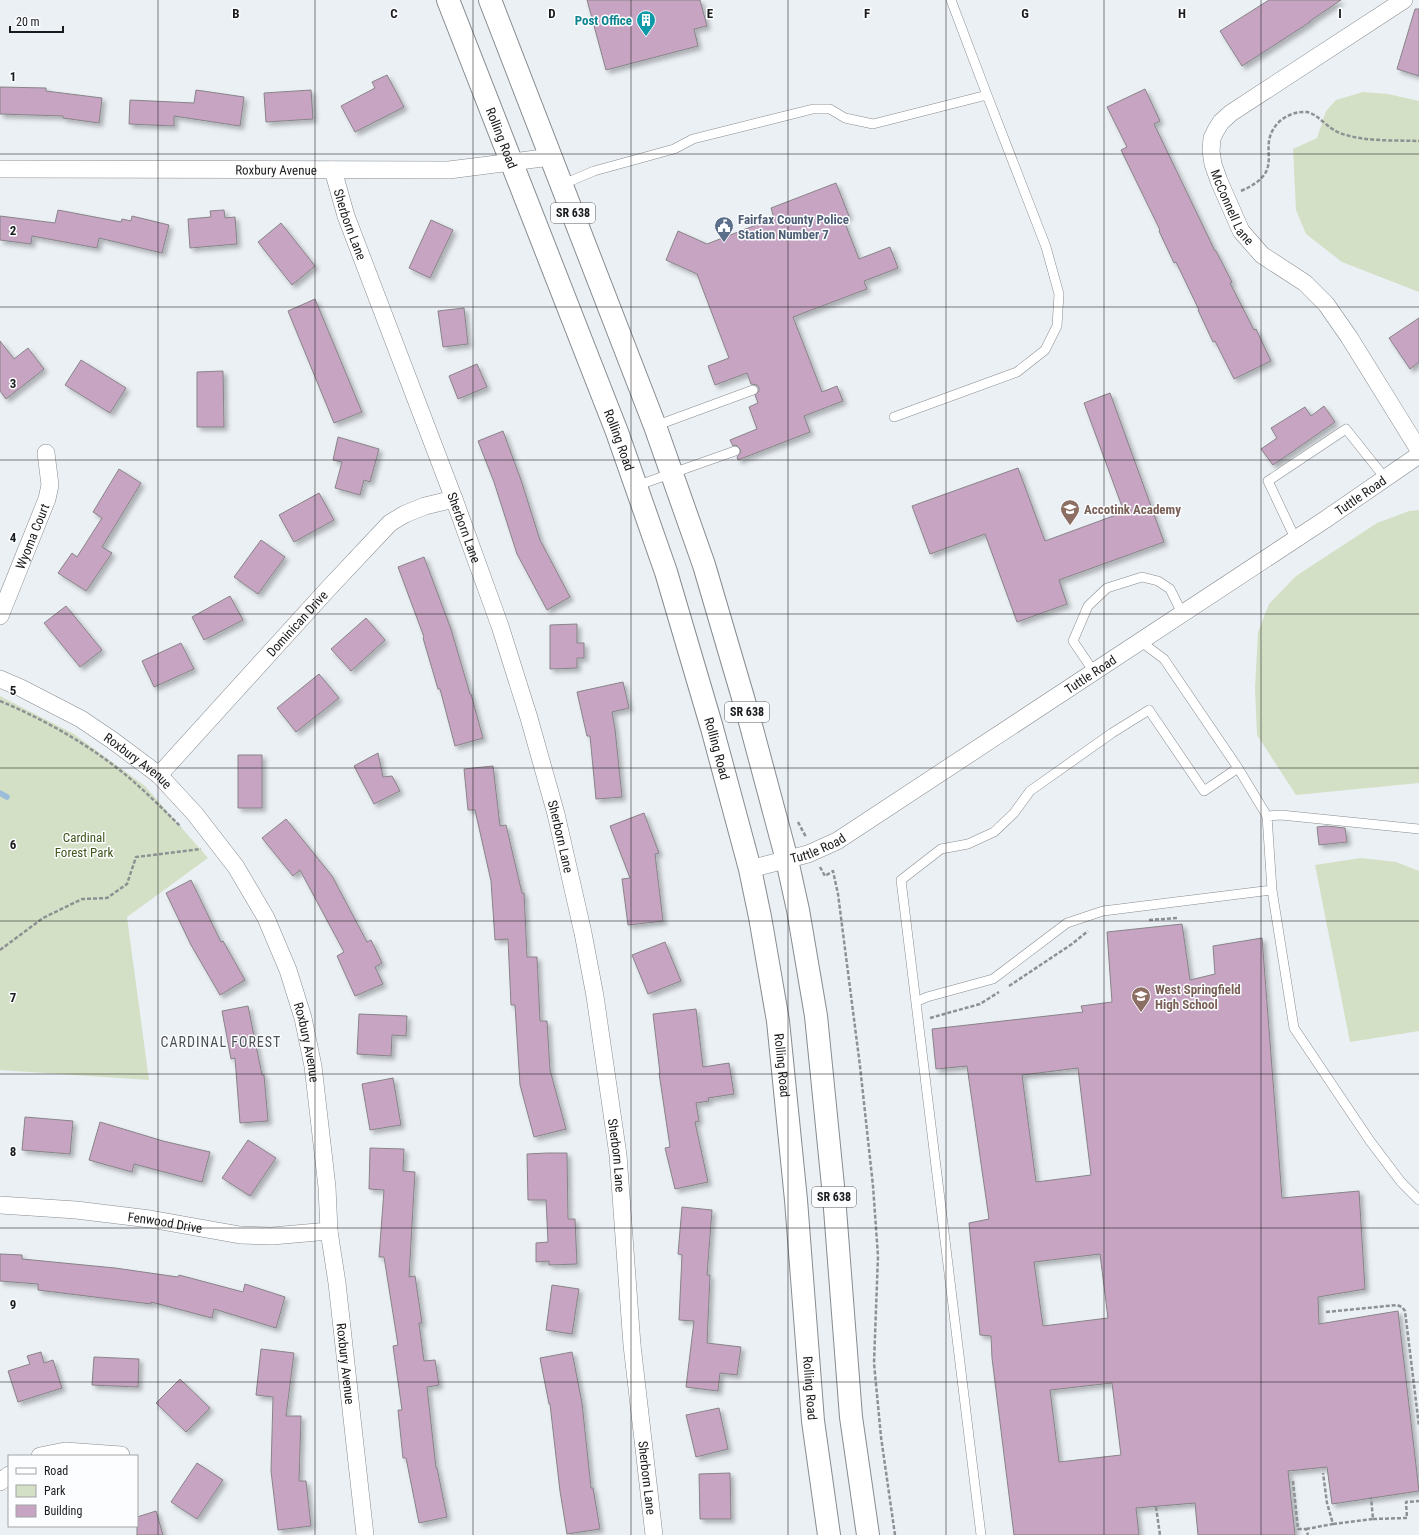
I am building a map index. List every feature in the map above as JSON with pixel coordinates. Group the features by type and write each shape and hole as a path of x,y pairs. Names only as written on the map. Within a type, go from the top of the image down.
{"main road":[{"name":"Rolling Road","path":"448,0 616,432 635,486 670,587 712,728 750,869 778,1021 796,1200 813,1421 829,1535"},
{"name":"SR 638","path":"490,0 655,426 704,565 749,718 787,860 798,910 816,1016 834,1196 851,1417 868,1535"}],"street":[{"name":"McConnell Lane","path":"1404,0 1231,113 1221,122 1212,138 1211,151 1213,164 1241,231 1252,246 1262,255 1304,283 1326,304 1350,337 1419,450"},
{"name":"Roxbury Avenue","path":"0,169 449,170 551,158"},
{"name":"Sherborn Lane","path":"333,170 346,216 454,499 500,626 529,718 556,814 583,933 595,996 618,1154 632,1345 654,1535"},
{"name":"Wyoma Court","path":"0,616 47,499 50,485 46,453"},
{"name":"Tuttle Road","path":"750,869 813,852 837,841 1094,672 1419,455"},
{"name":"Dominican Drive","path":"159,776 327,590 390,523 405,514 425,506 454,499"},
{"name":"Roxbury Avenue","path":"0,679 21,688 81,719 112,740 159,776 195,814 236,867 266,918 288,970 303,1018 312,1066 327,1187 329,1231 337,1283 365,1535"},
{"name":"Fenwood Drive","path":"0,1205 76,1210 143,1218 240,1235 272,1236 329,1231"},
{"path":"45,1455 65,1451 121,1455"},
{"path":"0,1482 8,1476"}],"lane":[{"path":"894,417 1017,372 1045,350 1057,326 1060,294 1046,247 951,0"},
{"path":"562,185 594,171 674,149 692,139 813,109 830,109 845,118 873,124 987,95"},
{"path":"655,426 753,390"},
{"path":"1296,538 1268,481 1287,468 1346,429 1385,478"},
{"path":"635,486 734,451"},
{"path":"1094,672 1073,641 1088,606 1107,588 1142,577 1158,581 1170,589 1182,613"},
{"path":"1140,641 1164,659 1238,768 1267,816 1272,890 1294,1028 1370,1141 1401,1182 1419,1200"},
{"path":"981,1535 922,1019 916,1002 901,880 941,848 968,844 994,832 1014,813 1030,791 1112,733 1149,710 1204,791 1238,768"},
{"path":"1267,816 1419,829"},
{"path":"916,1002 927,997 993,979 1067,923 1103,911 1272,890"}],"path":[{"path":"1226,198 1262,179 1267,170 1270,156 1270,136 1272,131 1281,119 1296,113 1308,112 1313,114 1332,129 1344,134 1365,138 1419,141"},
{"path":"0,701 67,733 121,771 182,827"},
{"path":"798,822 825,876 833,871 838,894 860,1066 873,1186 878,1256 874,1363 881,1438 895,1535"},
{"path":"0,950 43,918 82,899 107,898 127,884 136,857 203,849 198,843"},
{"path":"1148,920 1178,918"},
{"path":"1007,987 1072,944 1089,930"},
{"path":"922,1019 980,1004 1000,992"},
{"path":"1326,1312 1397,1305 1402,1307 1405,1311 1419,1426"},
{"path":"1323,1473 1327,1503 1333,1524"},
{"path":"1293,1481 1298,1529 1373,1519 1407,1518 1406,1502 1419,1501"},
{"path":"1371,1497 1373,1519"},
{"path":"1156,1506 1160,1535"},
{"path":"1306,1529 1308,1535"}],"green space":[{"path":"1363,92 1388,94 1419,101 1419,292 1342,262 1306,234 1296,210 1293,149 1317,138 1326,111 1336,100"},
{"path":"1419,510 1419,783 1296,795 1257,735 1255,688 1258,632 1269,604 1296,576 1377,523 1409,511"},
{"name":"Cardinal Forest Park","path":"0,696 74,734 145,786 208,858 127,917 149,1080 0,1070"},
{"path":"1361,858 1396,862 1419,871 1419,1031 1350,1042 1315,865"}],"building":[{"name":"Post Office","path":"587,0 700,0 707,26 694,29 698,46 606,70"},
{"path":"1269,0 1341,0 1242,66 1220,31"},
{"path":"1415,9 1419,9 1419,76 1397,69"},
{"path":"387,75 404,107 355,132 341,106 375,88 372,82"},
{"path":"0,87 46,88 46,91 102,98 99,123 63,118 63,116 0,114"},
{"path":"1145,89 1160,121 1154,124 1215,251 1232,282 1230,283 1254,330 1256,329 1271,361 1234,379 1215,341 1213,342 1176,262 1174,263 1159,231 1160,230 1121,150 1127,147 1107,107"},
{"path":"196,90 244,97 240,126 174,116 174,126 129,124 130,100 194,103"},
{"path":"311,90 313,119 266,122 264,93"},
{"path":"836,183 849,216 843,218 859,259 890,247 898,268 864,281 867,289 793,317 822,392 837,386 843,401 804,416 810,432 738,460 737,457 741,452 740,449 736,445 733,446 730,440 757,429 749,407 758,403 755,395 759,391 759,388 757,385 751,384 747,373 715,385 708,366 729,358 697,274 666,260 678,231 707,244 774,218 771,208"},
{"path":"58,210 121,222 122,219 131,221 132,216 169,225 162,253 99,238 97,248 32,236 31,244 0,240 0,216 55,223"},
{"path":"224,210 225,218 235,217 237,244 190,248 188,219 211,217 210,211"},
{"path":"431,220 453,230 430,278 409,268"},
{"path":"281,223 315,266 292,285 258,242"},
{"path":"315,299 362,412 334,423 288,311"},
{"path":"464,308 468,344 443,347 438,311"},
{"path":"1419,318 1419,362 1410,369 1389,338"},
{"path":"0,341 14,359 28,348 44,369 6,399 0,391"},
{"path":"81,360 126,388 110,413 65,385"},
{"path":"477,364 487,387 458,399 449,376"},
{"path":"223,371 224,427 197,427 197,372"},
{"name":"Accotink Academy","path":"1110,393 1164,542 1059,580 1067,604 1017,622 985,534 930,554 912,506 1018,468 1045,541 1124,512 1084,403"},
{"path":"1324,406 1335,422 1273,465 1261,449 1277,438 1271,428 1305,407 1311,416"},
{"path":"503,431 521,480 540,540 570,597 547,610 517,554 494,482 478,441"},
{"path":"338,437 379,449 370,482 364,480 360,495 335,488 342,462 333,460"},
{"path":"119,469 141,483 102,547 112,553 86,591 58,573 72,553 77,557 102,518 93,512"},
{"path":"319,493 334,520 294,542 279,515"},
{"path":"261,540 285,557 258,594 234,577"},
{"path":"424,557 451,629 483,738 455,746 440,689 438,689 423,638 424,637 398,567"},
{"path":"230,596 243,620 204,640 192,617"},
{"path":"66,606 102,650 80,667 44,623"},
{"path":"366,618 385,640 351,671 331,649"},
{"path":"577,624 577,643 584,643 584,658 577,658 577,668 550,669 550,625"},
{"path":"181,643 194,669 154,687 142,661"},
{"path":"319,674 339,698 296,732 277,708"},
{"path":"623,682 629,708 612,712 622,797 596,799 590,736 587,736 577,692"},
{"path":"378,753 383,777 392,776 400,791 374,804 354,766"},
{"path":"238,755 262,755 262,808 238,808"},
{"path":"493,766 500,826 506,825 522,893 524,893 527,957 537,957 540,1021 547,1021 550,1070 566,1129 534,1137 520,1085 515,1005 511,1005 508,939 495,940 491,881 475,810 468,810 464,769"},
{"path":"644,813 659,853 655,854 663,921 628,925 622,879 630,878 610,826"},
{"path":"286,819 332,876 367,942 371,940 382,963 375,967 383,984 355,996 337,956 344,952 300,870 293,876 262,838"},
{"path":"1327,826 1345,828 1347,842 1319,845 1317,827"},
{"path":"191,880 221,942 223,941 245,980 220,995 191,945 166,893"},
{"path":"1182,924 1190,980 1215,974 1213,946 1262,938 1282,1198 1359,1191 1365,1289 1318,1297 1319,1324 1398,1311 1419,1491 1332,1504 1327,1467 1288,1471 1295,1535 1198,1535 1195,1503 1136,1508 1139,1535 1014,1535 992,1358 991,1336 980,1335 969,1223 989,1219 967,1066 936,1069 932,1029 1083,1012 1081,1006 1112,1002 1107,932","holes":["1078,1068 1091,1175 1036,1182 1022,1075","1100,1254 1108,1318 1043,1326 1034,1262","1112,1383 1121,1455 1059,1462 1050,1390"]},
{"path":"665,942 681,981 648,994 632,955"},
{"path":"248,1006 262,1075 264,1075 268,1121 240,1123 235,1058 231,1059 222,1011"},
{"path":"696,1009 703,1067 729,1063 734,1094 708,1098 709,1101 696,1103 699,1121 695,1122 708,1182 675,1189 665,1148 670,1147 659,1073 653,1014"},
{"path":"359,1014 407,1016 406,1036 392,1035 391,1056 357,1054"},
{"path":"393,1078 401,1125 370,1130 362,1084"},
{"path":"25,1117 73,1121 70,1154 22,1150"},
{"path":"100,1122 163,1141 210,1152 202,1182 134,1164 132,1172 89,1160"},
{"path":"248,1140 276,1158 250,1196 222,1178"},
{"path":"370,1148 404,1149 403,1171 415,1172 409,1277 415,1276 422,1323 419,1323 424,1361 435,1360 439,1385 427,1387 436,1468 447,1517 419,1523 406,1458 403,1458 398,1410 402,1410 393,1346 398,1345 384,1257 379,1257 384,1190 369,1189"},
{"path":"567,1153 568,1219 575,1219 577,1264 549,1265 549,1261 536,1262 536,1243 548,1242 546,1200 528,1200 527,1154"},
{"path":"682,1207 712,1210 707,1275 710,1275 707,1343 741,1347 737,1375 720,1373 718,1391 686,1387 694,1321 679,1320 682,1255 678,1254"},
{"path":"0,1254 22,1255 22,1259 115,1268 178,1277 179,1275 243,1292 245,1284 285,1297 276,1328 214,1309 212,1318 151,1302 151,1304 38,1290 38,1284 0,1281"},
{"path":"552,1285 579,1289 572,1334 546,1330"},
{"path":"261,1349 294,1353 286,1416 301,1416 299,1481 306,1481 311,1526 278,1530 271,1471 273,1397 256,1395"},
{"path":"41,1352 44,1363 53,1360 62,1388 18,1402 8,1371 30,1364 27,1356"},
{"path":"572,1352 582,1403 591,1488 593,1488 600,1529 567,1534 560,1491 550,1404 540,1358"},
{"path":"94,1357 139,1359 138,1387 92,1385"},
{"path":"180,1379 210,1408 186,1432 156,1403"},
{"path":"719,1408 728,1449 696,1457 686,1415"},
{"path":"197,1463 223,1480 197,1519 171,1502"},
{"path":"730,1473 731,1519 700,1519 699,1474"},
{"path":"156,1511 163,1535 137,1535 138,1517"}],"waterway":[{"path":"0,793 7,797"}],"place":[{"name":"Post Office","path":"646,37"},
{"name":"Fairfax County Police Station Number 7","path":"724,243"},
{"name":"Accotink Academy","path":"1070,526"},
{"name":"West Springfield High School","path":"1141,1013"}],"district":[{"name":"CARDINAL FOREST","path":"221,1042"}]}
